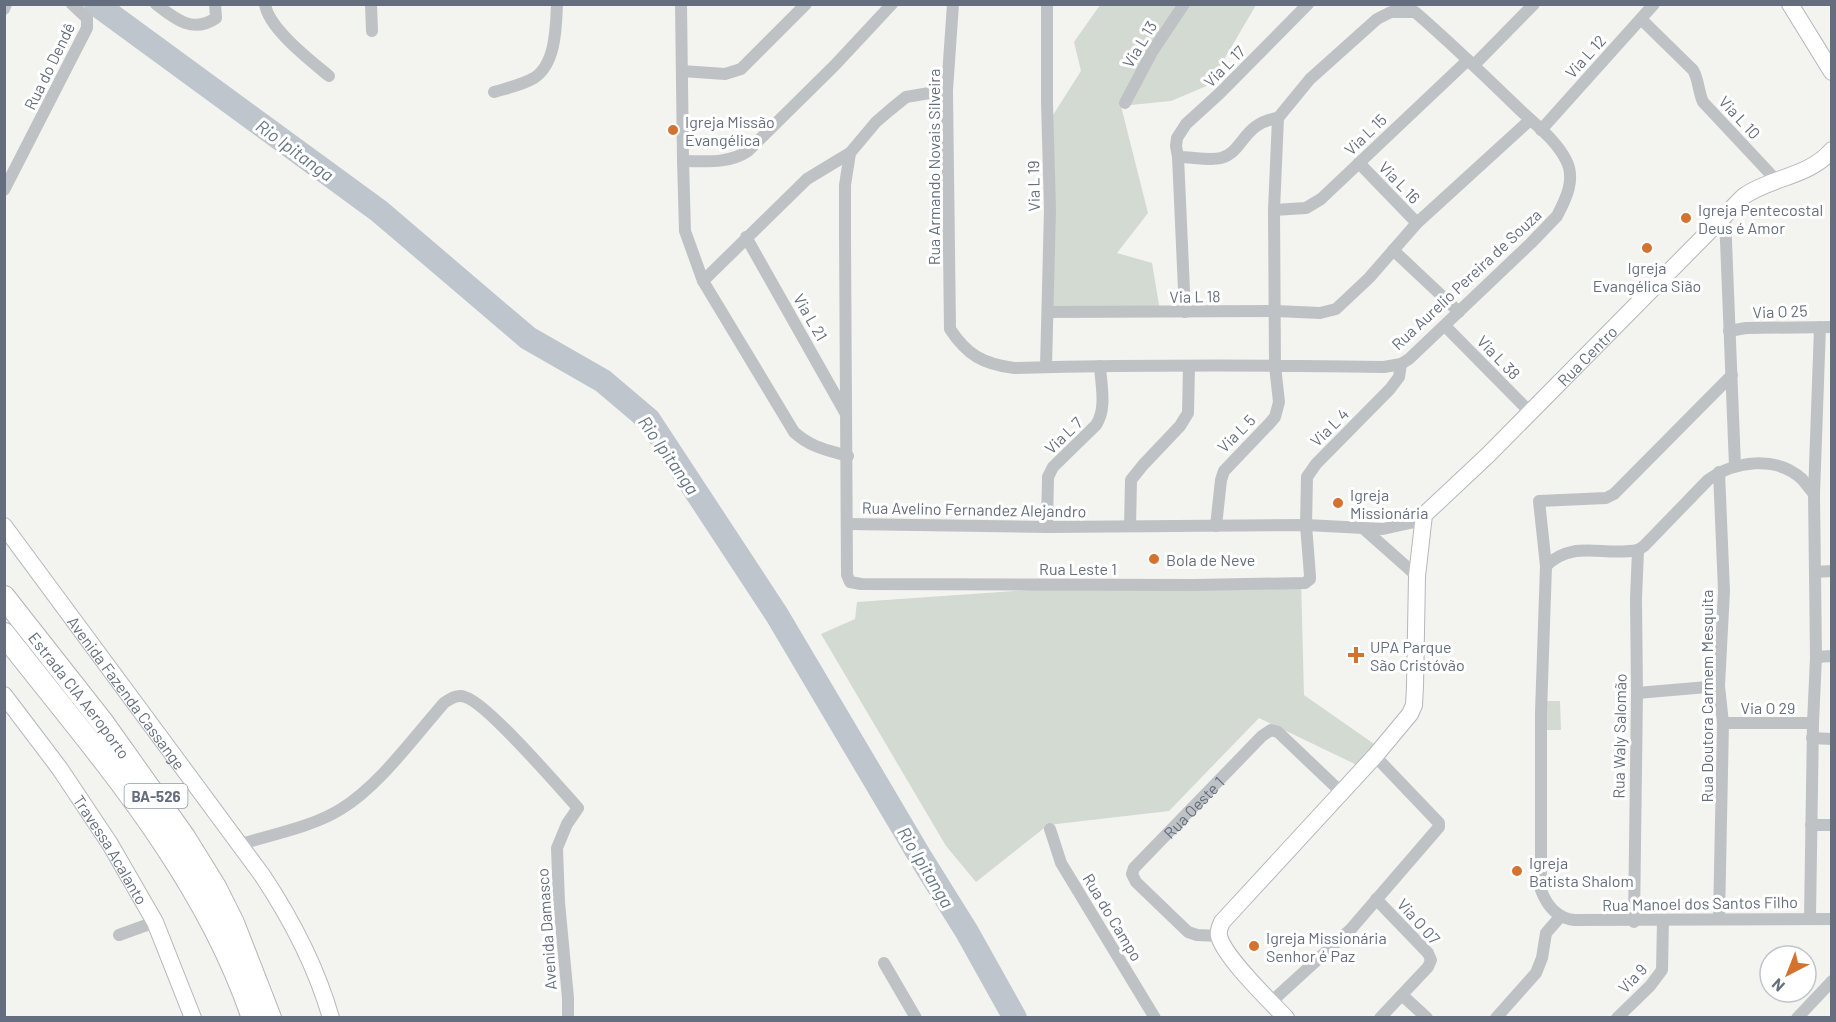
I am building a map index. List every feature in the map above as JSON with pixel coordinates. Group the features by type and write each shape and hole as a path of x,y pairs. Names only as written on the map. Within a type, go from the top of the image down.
{"highway":[{"name":"Estrada CIA Aeroporto","path":"4,597 103,723 184,837 215,887 233,923 270,1017"},
{"name":"Estrada CIA Aeroporto","path":"4,634 170,849 211,920 253,1017"}],"street":[{"path":"4,9 6,4"},
{"name":"Rua do Dendê","path":"4,190 87,28 88,21 85,14 72,4"},
{"path":"156,4 178,20 191,26 212,21 217,15 215,4"},
{"path":"371,4 372,31"},
{"path":"494,92 533,78 541,72 548,59 555,32 557,4"},
{"path":"681,4 685,231 690,250 703,281 794,432 803,441 815,447 848,456"},
{"path":"682,71 725,74 741,69 806,4"},
{"path":"683,161 733,159 748,151 835,65 892,4"},
{"name":"Rua Armando Novais Silveira","path":"950,329 947,90 953,4"},
{"name":"Via L 19","path":"1046,367 1050,209 1047,4"},
{"name":"Via L 13","path":"1125,102 1152,52 1184,4"},
{"name":"Via L 17","path":"1185,312 1177,138 1186,124 1308,4"},
{"path":"1471,62 1534,4"},
{"name":"Via L 12","path":"1541,130 1654,4"},
{"path":"1790,4 1832,72"},
{"name":"Rua Aurelio Pereira de Souza","path":"950,329 967,351 996,366 1014,368 1384,367 1401,364 1445,326 1557,216 1564,203 1570,182 1566,160 1541,130 1417,8 1391,12 1377,19 1310,79 1278,118"},
{"path":"265,9 293,45 329,76"},
{"name":"Via L 10","path":"1641,19 1693,70 1698,79 1703,102 1777,181"},
{"name":"Via L 15","path":"1274,210 1310,206 1321,200 1471,62"},
{"path":"703,281 807,179 850,153 876,122 906,97 947,90"},
{"path":"1178,157 1222,158 1234,150 1257,124 1278,118 1274,210 1275,366"},
{"path":"1459,312 1393,250 1417,223 1530,120"},
{"name":"Rua Avelino Fernandez Alejandro","path":"850,153 845,195 847,524 1047,527 1306,525 1364,529"},
{"name":"Rua Centro","path":"1364,529 1397,527 1424,515 1449,493 1744,196 1755,188 1805,171 1831,159"},
{"name":"Via L 16","path":"1359,163 1417,223"},
{"path":"1725,216 1735,466"},
{"name":"Via L 21","path":"746,237 847,415"},
{"name":"Via L 18","path":"1047,312 1275,311 1320,313 1336,309 1341,305 1393,250"},
{"name":"Via L 38","path":"1445,326 1530,412"},
{"name":"Via O 25","path":"1729,331 1826,327"},
{"name":"Rua Manoel dos Santos Filho","path":"1560,917 1574,920 1634,922 1810,918 1812,738 1816,657 1814,495 1826,327"},
{"name":"Via L 4","path":"1306,525 1307,477 1311,470 1390,389 1399,377 1401,364"},
{"name":"Via L 7","path":"1047,527 1048,477 1053,467 1100,419 1102,411 1100,366"},
{"path":"1131,526 1131,480 1180,426 1188,413 1189,366"},
{"name":"Via L 5","path":"1216,526 1224,471 1269,424 1278,411 1280,402 1275,366"},
{"path":"1496,1017 1536,973 1542,958 1546,933 1560,917 1547,903 1541,890 1541,712 1546,566 1539,501 1606,498 1614,495 1731,375"},
{"path":"1546,566 1555,557 1573,550 1638,550 1708,480 1719,472 1735,466 1767,464 1781,466 1803,480 1814,495"},
{"name":"Rua Doutora Carmem Mesquita","path":"1719,472 1724,591 1719,686 1723,723 1719,920"},
{"path":"1286,1017 1228,953 1219,928 1222,922 1375,756 1406,720 1414,705 1417,576 1424,515"},
{"name":"Rua Leste 1","path":"847,524 848,579 861,584 1183,585 1305,583 1310,579 1306,525"},
{"name":"Avenida Fazenda Cassange","path":"4,526 241,844 284,909 313,965 331,1017"},
{"path":"1364,529 1417,576"},
{"name":"Rua Waly Salomão","path":"1634,922 1638,550"},
{"path":"1815,572 1832,571"},
{"path":"1816,657 1832,656"},
{"path":"1637,693 1719,686"},
{"name":"Travessa Acalanto","path":"4,695 79,797 110,844 155,922 193,1017"},
{"name":"Avenida Damasco","path":"241,844 320,819 350,803 378,778 444,703 452,698 467,697 487,711 579,808 567,824 557,848 568,1017"},
{"name":"Via O 29","path":"1723,723 1813,723"},
{"name":"Rua Oeste 1","path":"1220,936 1197,935 1188,932 1136,882 1132,874 1134,868 1262,736 1271,730 1278,732 1341,792"},
{"path":"1812,738 1832,740"},
{"path":"1271,1002 1351,928 1437,831 1439,824 1375,756"},
{"path":"1811,825 1832,825"},
{"name":"Rua do Campo","path":"1050,829 1061,863 1155,1017"},
{"name":"Via O 07","path":"1376,899 1428,953 1431,960 1428,967 1402,995"},
{"path":"1810,918 1832,919"},
{"name":"Via 9","path":"1617,1017 1650,986 1662,970 1663,920"},
{"path":"119,936 155,922"},
{"path":"884,963 916,1017"},
{"path":"1797,1017 1832,981"},
{"path":"1380,1017 1402,995 1427,1017"}],"shaded area":[{"path":"1100,5 1256,5 1209,85 1171,101 1121,106 1148,213 1117,253 1152,263 1160,311 1044,310 1053,115 1081,71 1074,42"},
{"path":"1301,580 1304,695 1377,746 1359,766 1259,718 1169,811 1048,825 976,882 946,846 821,634 855,619 857,602 1146,582"},
{"path":"1543,701 1560,701 1561,730 1544,730"}],"waterway":[{"name":"Rio Ipitanga","path":"96,4 379,211 528,338 603,381 649,420 777,615 967,932 1015,1018"}],"place":[{"name":"Igreja Missão Evangélica","path":"673,130"},
{"name":"Igreja Pentecostal Deus é Amor","path":"1686,218"},
{"name":"Igreja Evangélica Sião","path":"1647,248"},
{"name":"Igreja Missionária","path":"1338,503"},
{"name":"Bola de Neve","path":"1154,559"},
{"name":"UPA Parque São Cristóvão","path":"1356,655"},
{"name":"Igreja Batista Shalom","path":"1517,871"},
{"name":"Igreja Missionária Senhor é Paz","path":"1254,946"}]}
